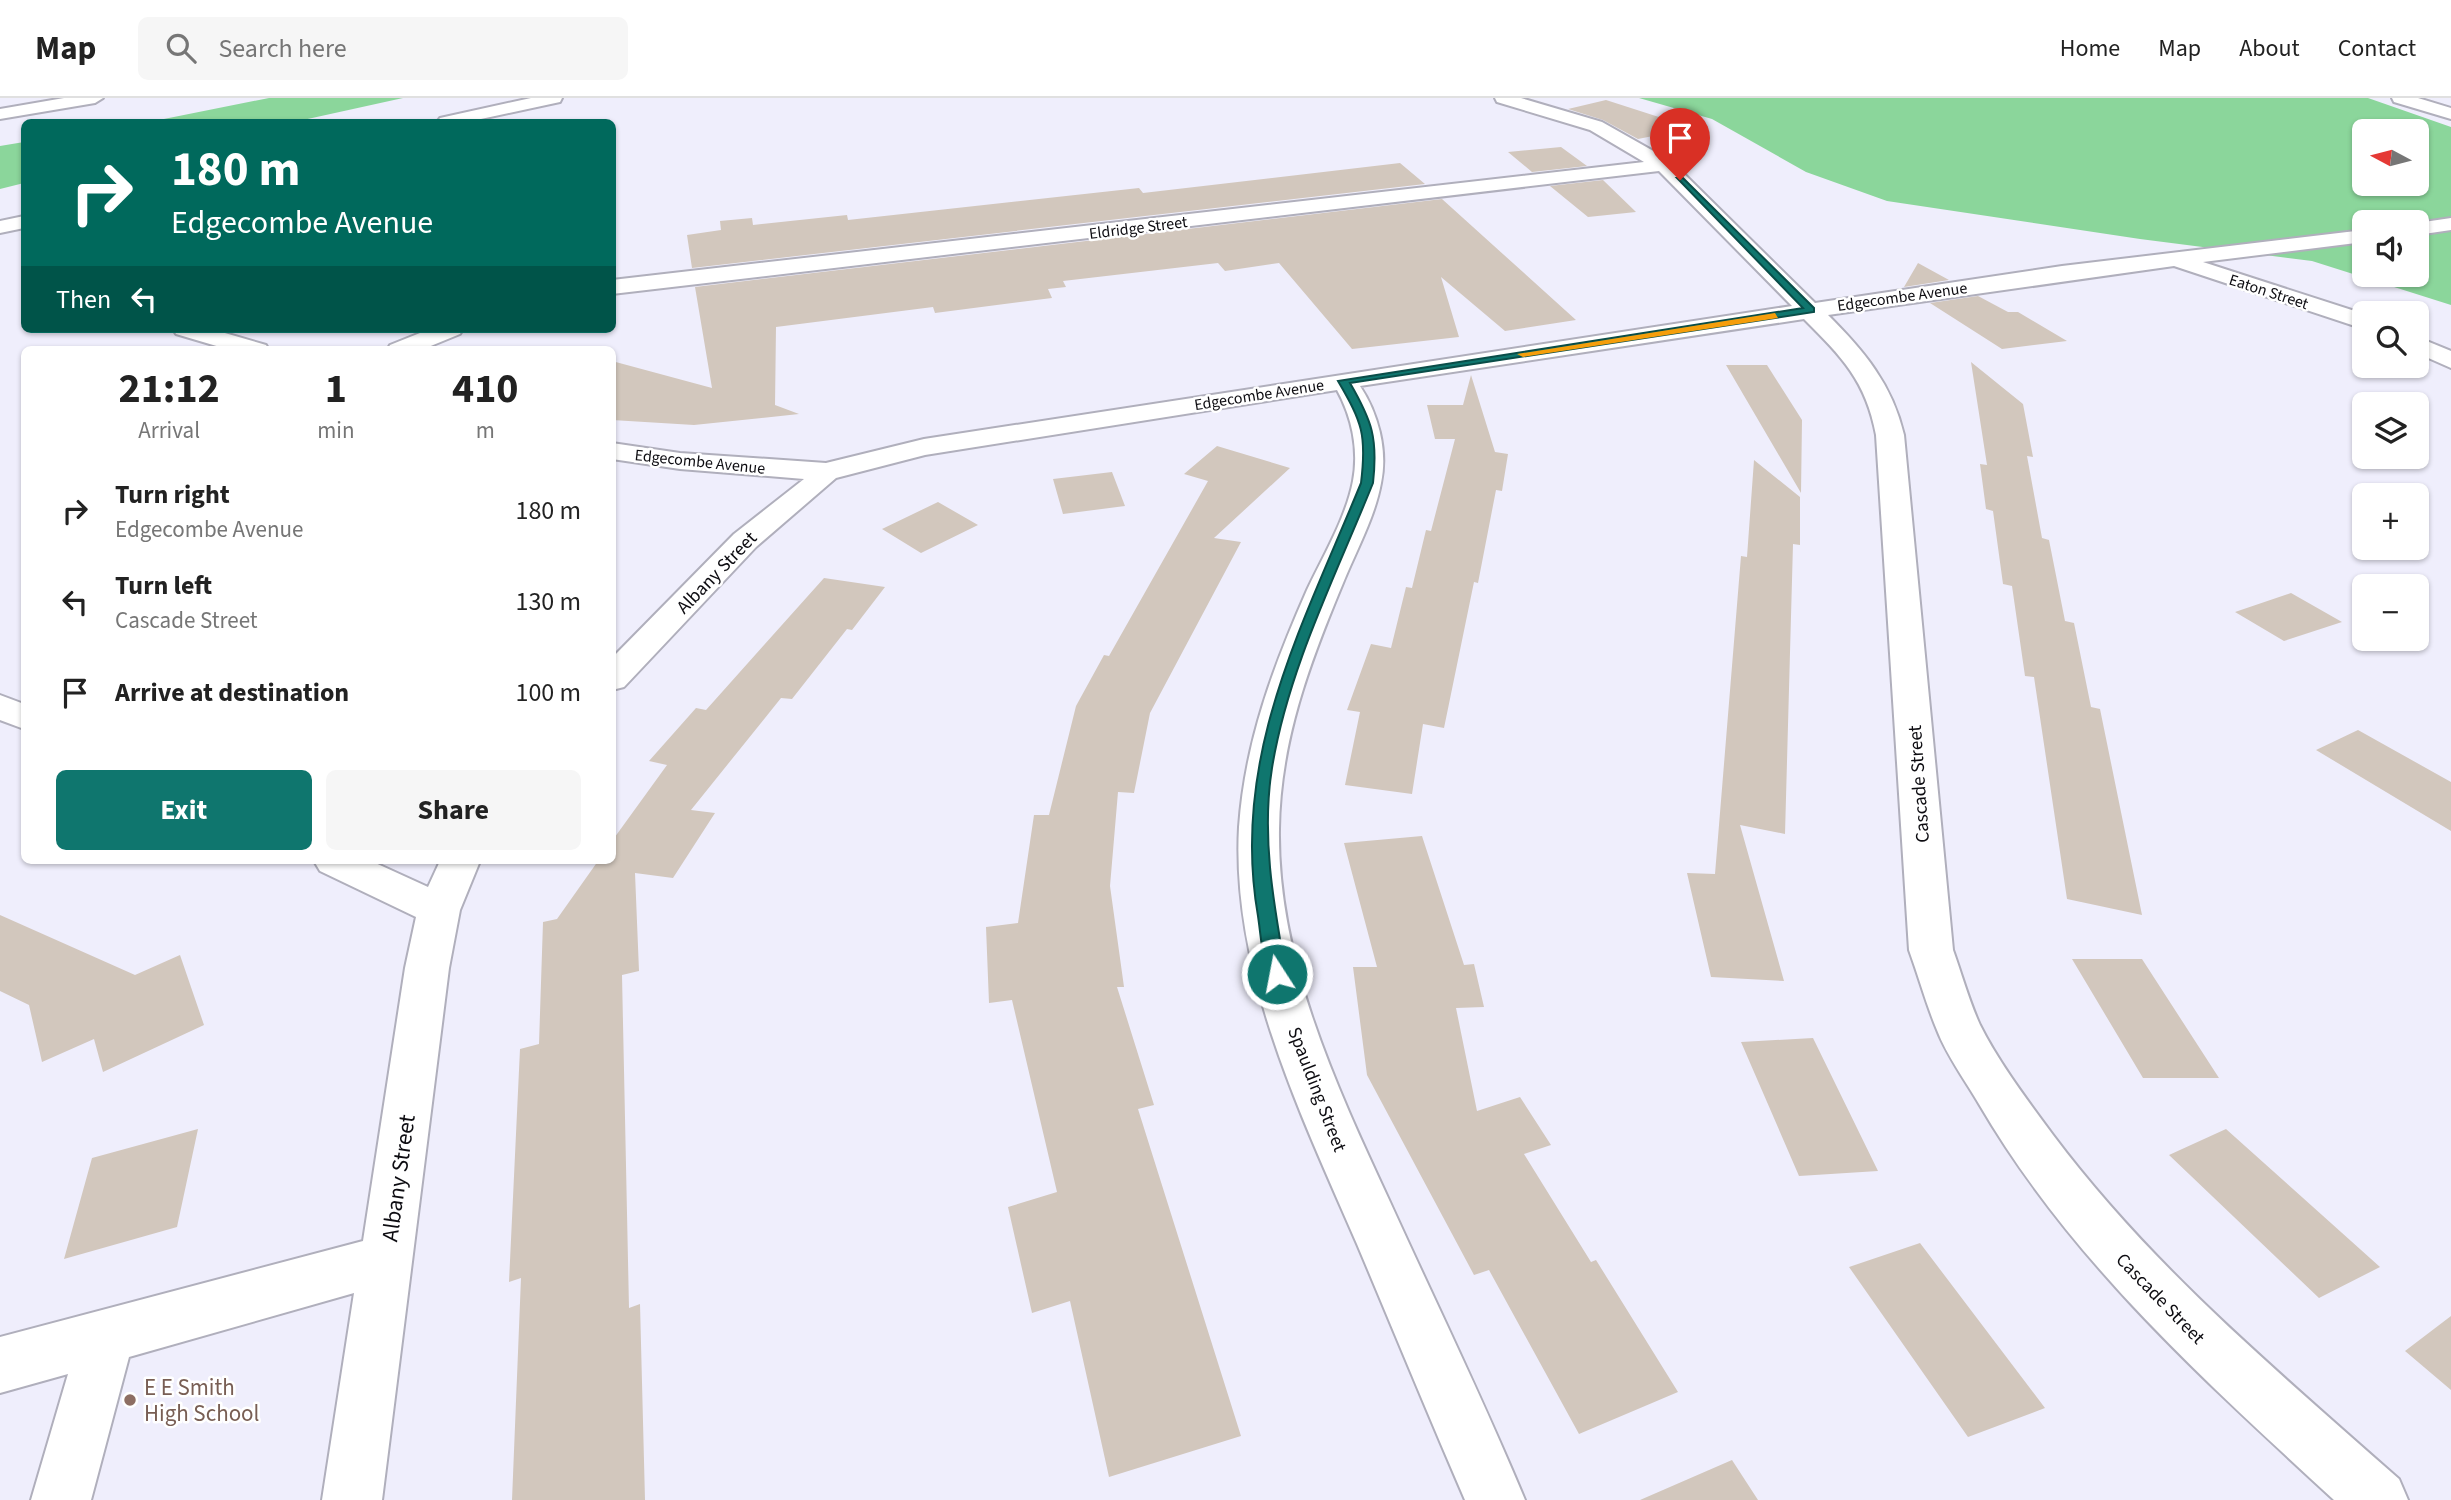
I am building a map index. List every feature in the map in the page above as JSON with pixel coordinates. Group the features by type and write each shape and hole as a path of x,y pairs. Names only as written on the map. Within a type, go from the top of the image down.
{"street":[{"path":"0,114 95,98"},
{"path":"460,119 554,98"},
{"name":"Cascade Street","path":"1503,98 1595,126 1664,165 1810,310 1867,372 1888,418 1931,950 1960,1031 2015,1122 2063,1188 2122,1258 2192,1332 2378,1500"},
{"path":"2400,98 2451,114"},
{"name":"Eldridge Street","path":"616,287 1664,165"},
{"path":"0,227 21,223"},
{"path":"2429,227 2451,224"},
{"name":"Edgecombe Avenue","path":"616,452 680,461 826,472 925,447 1344,381 2062,273 2352,238"},
{"name":"Eaton Street","path":"2175,260 2352,318"},
{"path":"199,333 243,346"},
{"path":"409,346 441,333"},
{"path":"2429,350 2451,360"},
{"name":"Spaulding Street","path":"1344,381 1366,419 1371,450 1367,483 1281,697 1264,769 1260,831 1264,898 1277,974 1312,1085 1495,1500"},
{"name":"Albany Street","path":"616,675 742,544 767,520 814,488 826,472"},
{"path":"0,706 21,716"},
{"path":"340,864 439,910"},
{"name":"Albany Street","path":"352,1500 427,968 439,910 459,864"},
{"path":"0,1365 386,1259"},
{"path":"61,1500 107,1336"}],"green space":[{"path":"269,98 403,98 308,119 164,119"},
{"path":"1639,98 2368,98 2428,119 2352,119 2352,196 2429,196 2429,119 2451,127 2451,305 2394,287 2429,287 2429,210 2352,210 2352,274 2312,261 2140,239 1887,201 1806,172 1712,119"},
{"path":"21,142 21,184 0,189 0,146"}],"building":[{"path":"1606,100 1693,128 1638,139 1603,120 1568,109"},
{"path":"1561,147 1587,166 1532,172 1508,152"},
{"path":"1400,163 1425,184 692,268 687,235 721,230 720,221 752,218 753,225 847,215 848,220 1139,188 1143,193"},
{"path":"1603,180 1636,212 1588,217 1550,186"},
{"path":"1442,199 1576,320 1505,331 1441,277 1459,337 1352,349 1279,263 1225,271 1218,263 1063,281 1066,287 1048,289 1052,298 935,313 933,307 776,327 775,405 799,414 694,425 616,420 616,362 712,388 695,287"},
{"path":"1918,263 1949,280 1904,287"},
{"path":"1978,296 2008,312 2018,312 2067,341 2002,349 1930,303"},
{"path":"1971,362 2023,404 2033,457 2027,456 2042,538 2049,540 2065,621 2074,623 2091,707 2100,709 2142,915 2067,899 2034,677 2025,676 2012,586 2003,584 1993,511 1986,509 1980,464 1987,465"},
{"path":"1726,365 1767,365 1802,420 1801,493"},
{"path":"1471,375 1495,452 1508,454 1502,491 1496,490 1478,583 1474,582 1444,728 1423,724 1412,794 1345,785 1360,712 1347,710 1371,644 1391,648 1406,587 1412,588 1426,530 1431,531 1455,439 1435,439 1427,405 1463,405"},
{"path":"1217,446 1290,468 1214,538 1241,542 1150,713 1134,793 1118,792 1110,886 1124,987 1117,987 1154,1105 1138,1109 1241,1436 1109,1477 1070,1301 1032,1313 1008,1207 1057,1192 1012,1000 989,1003 986,927 1018,923 1034,815 1049,815 1076,706 1104,655 1109,656 1208,481 1184,474"},
{"path":"1754,460 1800,497 1800,545 1793,544 1785,834 1740,825 1784,981 1711,977 1687,873 1715,874 1741,556 1747,557"},
{"path":"1112,472 1125,506 1063,514 1053,479"},
{"path":"938,502 978,525 921,553 882,529"},
{"path":"824,578 885,587 852,630 847,629 792,699 781,698 691,810 715,813 673,878 635,873 639,971 622,975 629,1308 640,1304 645,1500 512,1500 521,1278 509,1282 520,1049 539,1044 543,922 557,919 596,864 616,864 616,835 667,765 649,761 696,708 706,710"},
{"path":"2291,593 2342,622 2284,641 2235,612"},
{"path":"2358,730 2451,782 2451,831 2316,750"},
{"path":"1422,836 1464,965 1474,964 1484,1007 1456,1008 1477,1111 1520,1097 1551,1145 1524,1154 1591,1262 1596,1260 1678,1392 1579,1434 1489,1270 1474,1275 1367,1075 1353,967 1377,967 1344,843"},
{"path":"0,915 135,975 180,955 204,1025 103,1072 94,1039 42,1062 29,1005 0,991"},
{"path":"2072,959 2142,959 2219,1078 2143,1078"},
{"path":"1813,1038 1878,1171 1799,1176 1741,1042"},
{"path":"198,1129 177,1227 64,1259 92,1158"},
{"path":"2226,1129 2380,1267 2319,1298 2169,1155"},
{"path":"1920,1243 2045,1408 1968,1437 1849,1267"},
{"path":"2451,1316 2451,1390 2405,1351"},
{"path":"1732,1460 1758,1500 1640,1500"}],"slow traffic":[{"path":"1523,354 1775,316"}],"place":[{"name":"E E Smith High School","path":"130,1400"}],"route":[{"path":"1277,974 1264,898 1260,831 1264,769 1281,697 1367,483 1371,450 1366,419 1344,381 1810,310 1693,196 1680,180"}]}
